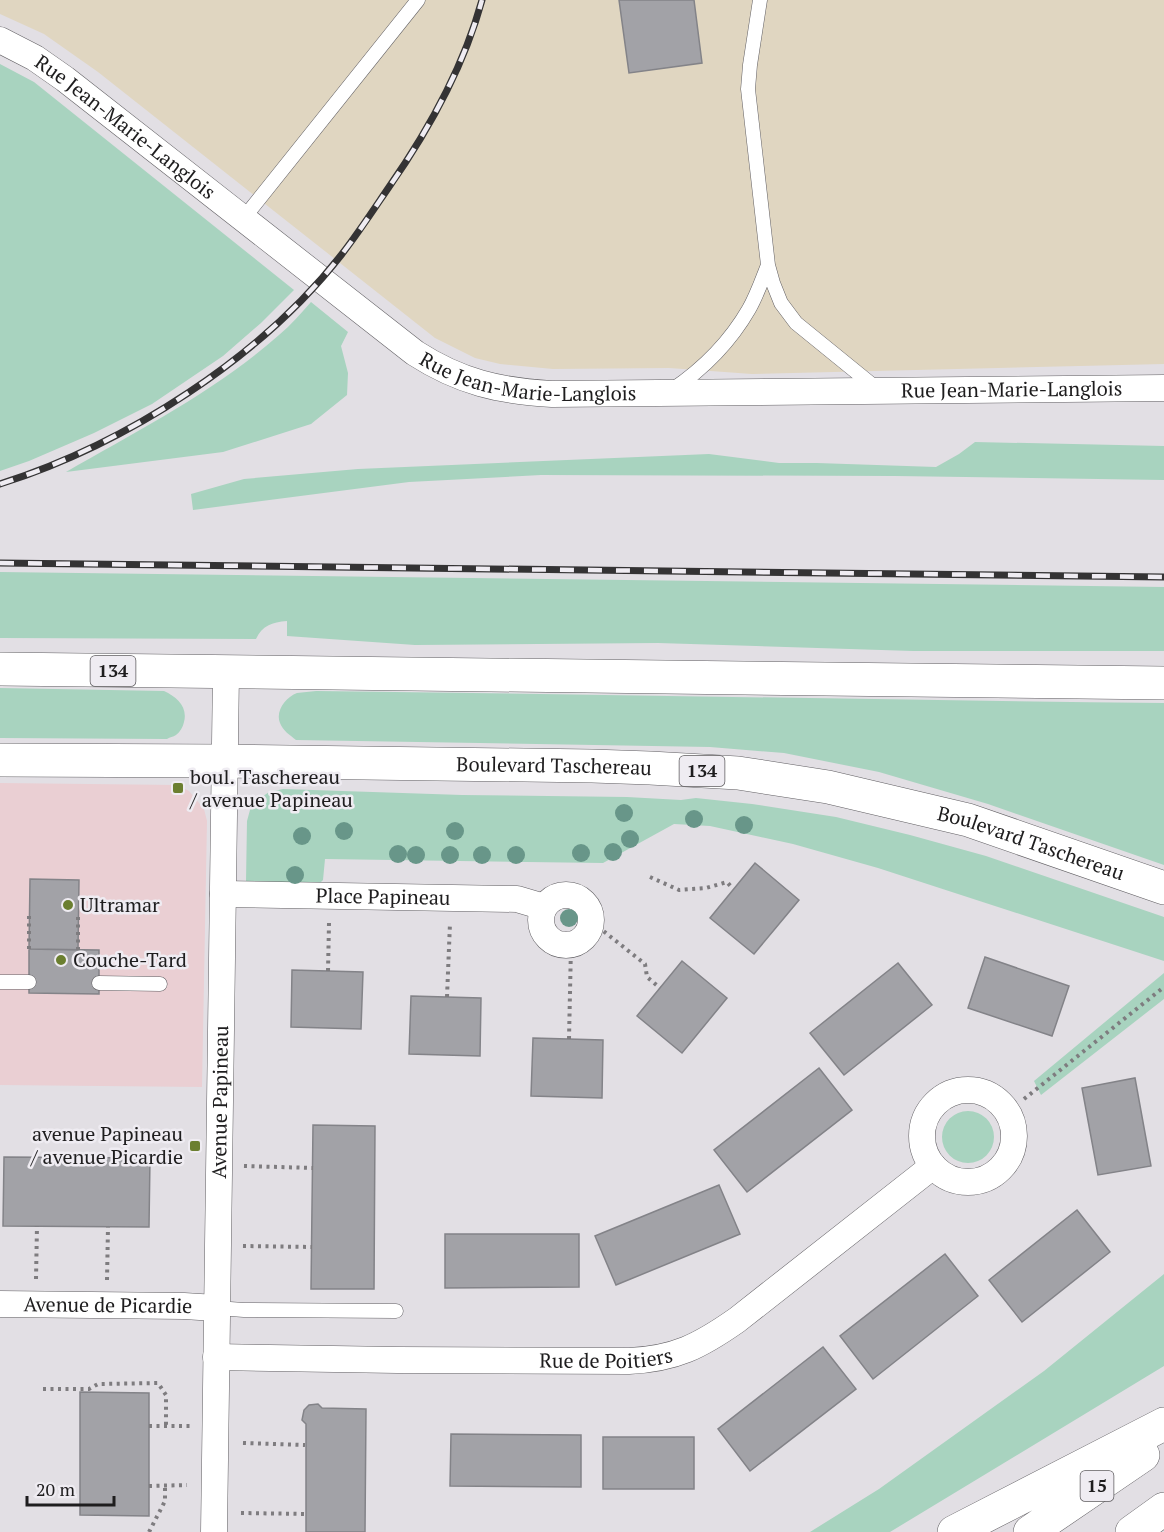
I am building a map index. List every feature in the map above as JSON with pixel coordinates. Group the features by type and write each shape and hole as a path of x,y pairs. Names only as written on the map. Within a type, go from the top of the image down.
{"main road":[{"name":"134","path":"0,669 1164,683"},
{"name":"Boulevard Taschereau","path":"0,760 627,767 708,771 776,778 828,787 968,820 1164,888"},
{"path":"954,1532 1164,1424"},
{"name":"15","path":"1030,1532 1164,1440"},
{"path":"1132,1532 1164,1509"}],"street":[{"name":"Rue Jean-Marie-Langlois","path":"0,40 36,58 65,79 415,353 436,367 454,375 500,389 524,392 667,393 1164,388"},
{"name":"Avenue Papineau","path":"215,1522 226,672"},
{"name":"Place Papineau","path":"223,894 516,899 544,907"},
{"path":"557,896 574,896 588,906 592,922 585,938 571,946 562,946 548,938 543,931 541,915 549,901 557,896"},
{"name":"Rue de Poitiers","path":"216,1357 629,1361 670,1356 705,1341 737,1320 933,1166"},
{"name":"Avenue de Picardie","path":"0,1304 216,1308"}],"lane":[{"path":"243,219 418,0"},
{"path":"760,0 748,89 768,265 773,283 781,303 796,323 880,391"},
{"path":"667,393 705,365 737,327 749,309 768,265"},
{"path":"0,982 29,982"},
{"path":"99,983 160,984"},
{"path":"216,1308 396,1311"}],"path":[{"path":"651,877 679,891 706,888 727,882 733,890"},
{"path":"328,896 328,971"},
{"path":"447,997 451,898"},
{"path":"29,949 30,915"},
{"path":"78,916 78,950"},
{"path":"592,922 645,964 647,977 660,988"},
{"path":"569,1039 571,946"},
{"path":"1024,1099 1164,987"},
{"path":"219,1166 313,1168"},
{"path":"36,1304 37,1226"},
{"path":"106,1305 108,1227"},
{"path":"217,1245 312,1247"},
{"path":"43,1389 89,1389 98,1384 158,1383 166,1395 166,1426"},
{"path":"149,1426 166,1426 305,1445"},
{"path":"149,1532 165,1501 165,1485"},
{"path":"149,1486 215,1485"},
{"path":"215,1522 306,1514"}],"shaded area":[{"path":"0,0 1164,0 1164,364 752,374 669,368 553,369 500,364 475,358 435,338 98,72 44,34 0,14"},
{"path":"0,783 177,785 189,791 204,809 207,821 202,1087 0,1085"}],"green space":[{"path":"0,64 34,82 294,290 223,356 152,404 94,433 0,471"},
{"path":"311,302 348,332 341,346 348,373 347,395 311,424 223,452 66,472 176,409 229,374 283,331"},
{"path":"975,442 1164,446 1164,480 895,476 541,475 409,482 193,510 191,494 244,479 358,469 709,454 779,463 936,467"},
{"path":"0,572 1164,587 1164,651 913,651 658,643 415,645 287,636 287,621 268,626 256,639 0,638"},
{"path":"0,688 164,691 180,703 185,717 177,734 167,739 0,738"},
{"path":"316,691 1164,703 1164,865 988,804 879,772 784,753 710,747 296,740 281,726 280,709 285,701 297,693"},
{"path":"283,789 681,800 696,798 836,817 986,856 1164,917 1164,961 878,868 793,844 710,826 674,824 603,863 325,859 323,880 319,884 246,881 247,821 250,810 269,792"},
{"path":"1164,973 1164,999 1041,1095 1034,1081"},
{"path":"968,1111 978,1113 986,1119 992,1127 994,1137 992,1147 986,1155 978,1161 968,1163 958,1161 950,1155 944,1147 942,1137 944,1127 950,1119 958,1113"},
{"path":"1164,1274 1164,1366 890,1532 810,1532 879,1489 1044,1371"}],"building":[{"path":"619,0 694,0 702,63 629,73"},
{"path":"755,863 799,900 754,954 710,918"},
{"path":"30,879 79,880 78,950 29,949"},
{"path":"29,949 99,950 99,994 29,993"},
{"path":"985,957 1069,986 1052,1036 968,1008"},
{"path":"682,961 727,998 682,1053 637,1016"},
{"path":"898,963 932,1005 844,1075 810,1033"},
{"path":"292,970 363,972 361,1029 291,1027"},
{"path":"411,996 481,998 480,1056 409,1054"},
{"path":"533,1038 603,1040 602,1098 531,1096"},
{"path":"819,1068 852,1110 747,1192 714,1150"},
{"path":"1135,1078 1151,1166 1098,1175 1082,1088"},
{"path":"313,1125 375,1126 374,1289 311,1289"},
{"path":"4,1157 150,1158 149,1227 3,1226"},
{"path":"719,1185 740,1234 616,1285 595,1236"},
{"path":"1077,1210 1110,1252 1022,1322 989,1280"},
{"path":"445,1234 579,1234 579,1287 445,1288"},
{"path":"945,1254 978,1296 873,1379 840,1336"},
{"path":"823,1347 856,1389 750,1471 718,1429"},
{"path":"80,1392 149,1393 149,1516 80,1515"},
{"path":"318,1404 322,1408 366,1409 365,1532 306,1532 306,1424 302,1420 304,1410 309,1405"},
{"path":"451,1434 581,1435 581,1487 450,1486"},
{"path":"603,1437 694,1437 694,1489 603,1489"}],"railway":[{"path":"0,484 48,467 95,446 188,393 272,328 309,292 342,254 431,121 455,73 482,0"},
{"path":"0,563 1164,577"}],"place":[{"name":"boul. Taschereau / avenue Papineau","path":"178,788"},
{"name":"Ultramar","path":"68,905"},
{"name":"Couche-Tard","path":"61,960"},
{"name":"avenue Papineau / avenue Picardie","path":"195,1146"}]}
